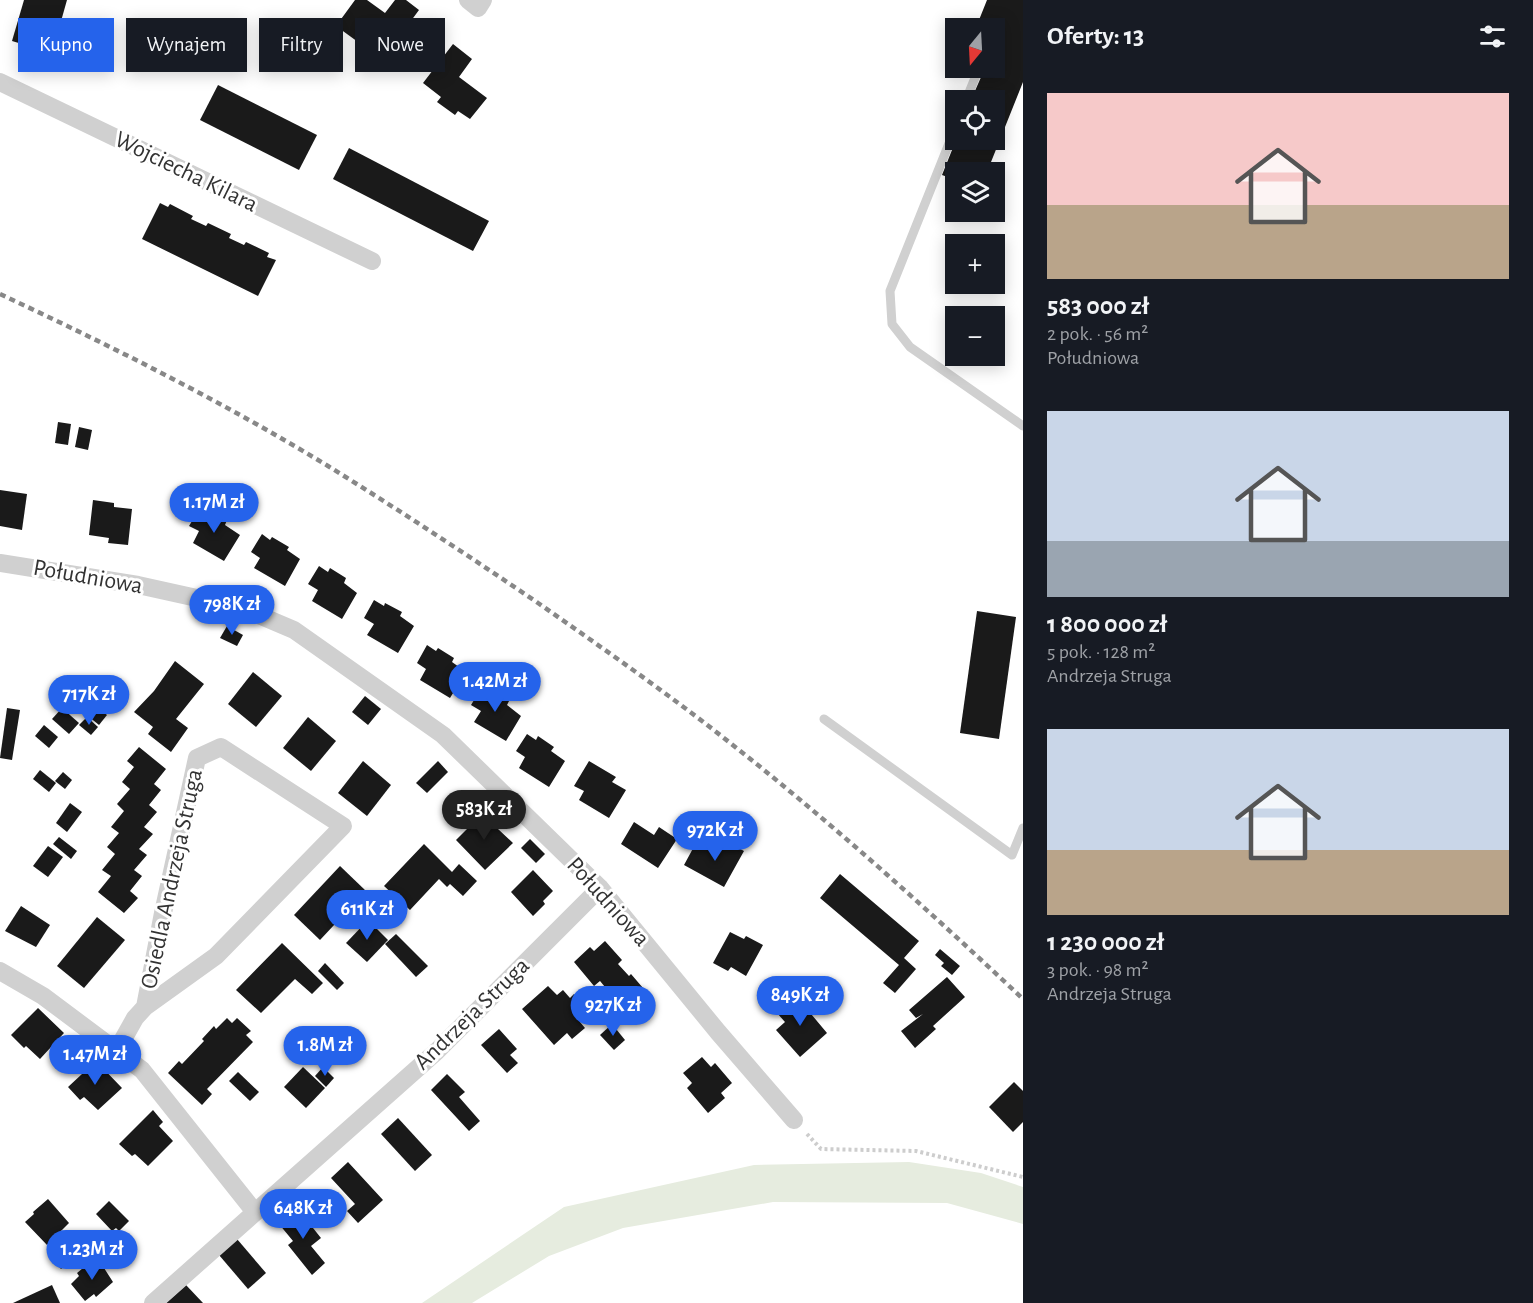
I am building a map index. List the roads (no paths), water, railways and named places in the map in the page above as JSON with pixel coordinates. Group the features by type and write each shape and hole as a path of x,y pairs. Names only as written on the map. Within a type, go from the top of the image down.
{"street":[{"path":"468,0 478,8 483,0"},
{"name":"Wojciecha Kilara","path":"0,82 372,261"},
{"name":"Południowa","path":"0,563 138,585 242,608 294,630 443,735 600,888 718,1032 794,1120"},
{"name":"Osiedla Andrzeja Struga","path":"116,1052 135,1018 145,1007 216,956 343,826 221,747 197,758 162,913 145,1007"},
{"name":"Andrzeja Struga","path":"153,1303 437,1051 600,888"},
{"path":"0,971 43,996 142,1070 254,1211"}],"lane":[{"path":"946,150 890,291 892,324 910,348 1023,426"},
{"path":"824,718 1012,855 1023,828"}],"railway":[{"path":"0,294 248,419 407,516 538,603 685,708 788,790 907,892 1023,999"}]}
